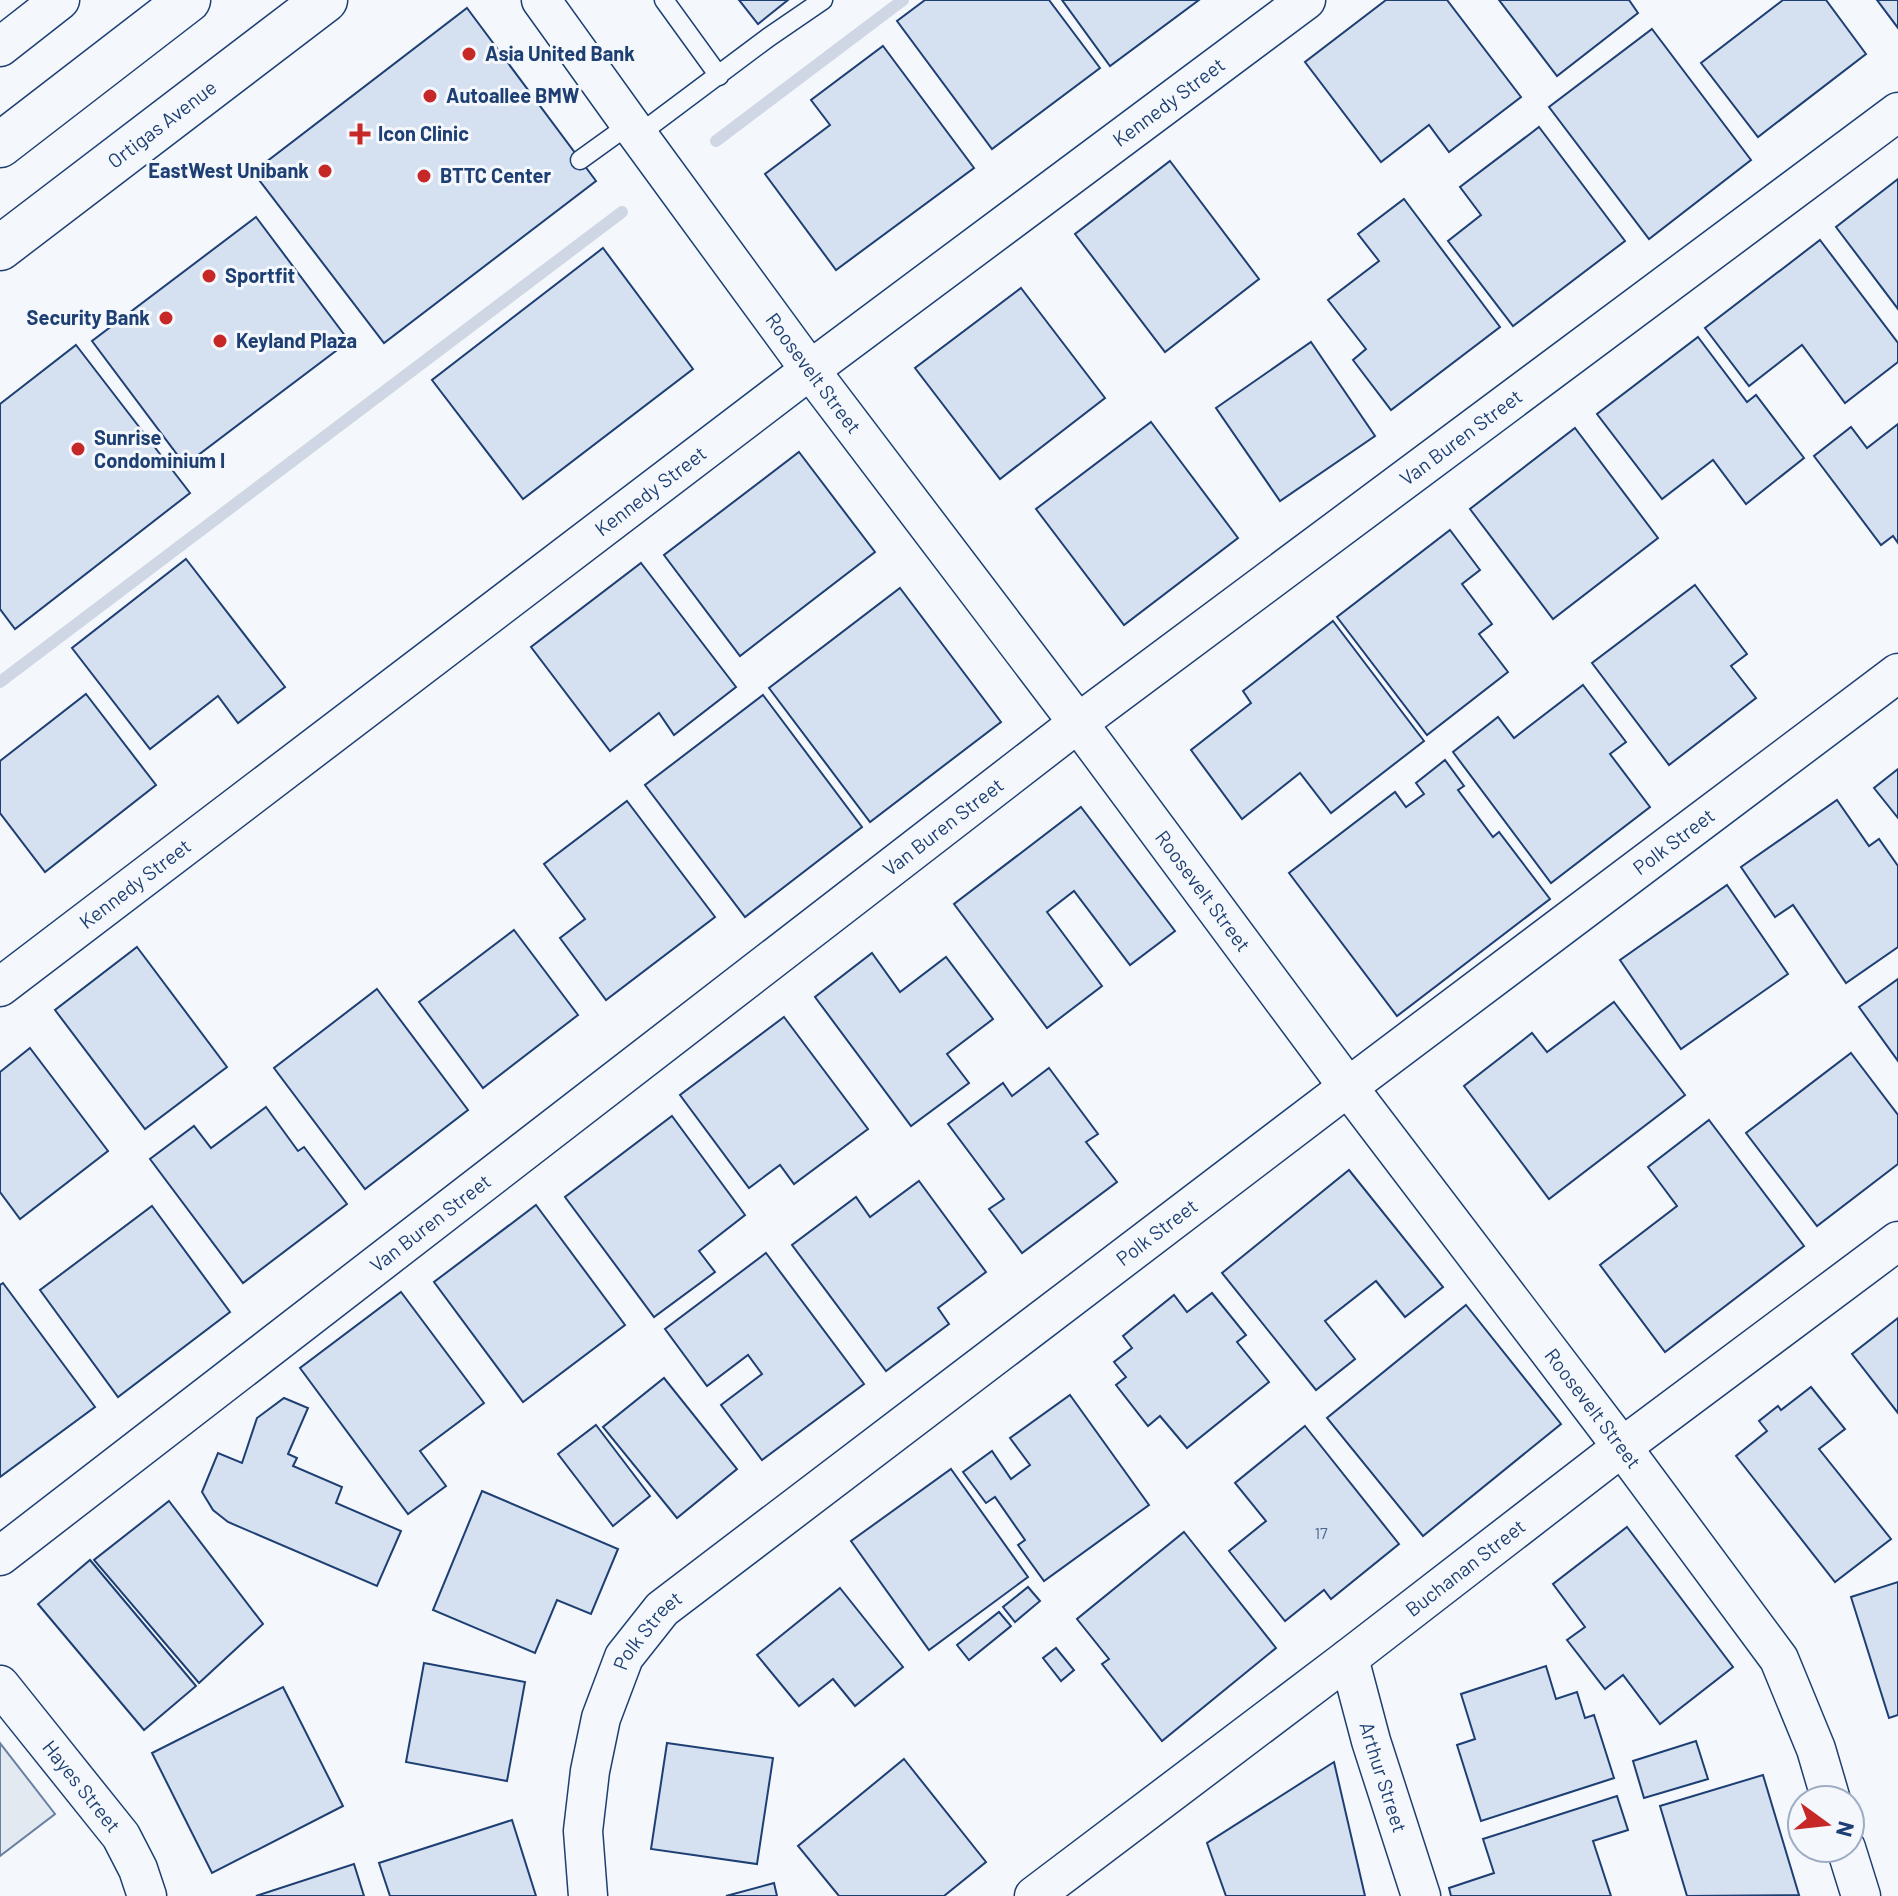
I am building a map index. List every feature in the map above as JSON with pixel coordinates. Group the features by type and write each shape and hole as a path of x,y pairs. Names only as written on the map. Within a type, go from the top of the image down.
{"main road":[{"path":"0,145 188,0"},
{"name":"Ortigas Avenue","path":"0,248 325,0"}],"street":[{"path":"0,47 60,0"},
{"name":"Roosevelt Street","path":"541,0 810,370 1779,1659 1816,1749 1826,1784"},
{"name":"Kennedy Street","path":"0,987 810,370 1306,0"},
{"name":"Van Buren Street","path":"0,1556 1078,723 1898,112"},
{"name":"Polk Street","path":"588,1896 583,1831 590,1771 601,1718 624,1657 662,1609 1898,673"},
{"name":"Buchanan Street","path":"1034,1896 1622,1447 1898,1241"},
{"name":"Arthur Street","path":"1349,1658 1371,1741 1421,1896"},
{"name":"Hayes Street","path":"0,1685 121,1836 138,1869 147,1896"},
{"path":"1851,1864 1861,1896"}],"lane":[{"path":"664,0 719,76"},
{"path":"580,160 719,76 823,0"}],"shaded area":[{"path":"0,1743 55,1814 0,1856"}],"building":[{"path":"739,0 788,0 758,24"},
{"path":"925,0 1049,0 1100,68 992,149 897,21"},
{"path":"1062,0 1199,0 1110,66"},
{"path":"1386,0 1447,0 1521,97 1449,152 1429,125 1381,162 1305,62"},
{"path":"1499,0 1629,0 1638,13 1557,76"},
{"path":"1783,0 1826,0 1866,54 1758,137 1701,63"},
{"path":"1877,0 1898,0 1898,28"},
{"name":"BTTC Center","path":"467,8 596,181 384,343 253,172"},
{"path":"1652,29 1751,160 1649,239 1549,107"},
{"path":"883,46 974,168 836,270 765,174 830,125 811,100"},
{"path":"1539,127 1625,241 1513,326 1448,241 1481,215 1460,187"},
{"path":"1170,161 1259,279 1165,352 1075,234"},
{"path":"1898,179 1898,309 1836,227"},
{"path":"1404,199 1500,327 1391,410 1353,360 1366,349 1328,300 1379,261 1358,234"},
{"name":"Keyland Plaza","path":"256,217 349,341 185,465 92,341"},
{"path":"1820,240 1898,343 1898,362 1845,403 1802,345 1749,386 1705,328"},
{"path":"603,248 693,369 523,499 432,380"},
{"path":"1021,288 1105,398 1000,479 915,368"},
{"path":"1698,337 1747,402 1756,395 1804,458 1746,504 1713,460 1662,499 1597,414"},
{"path":"1311,342 1375,436 1280,501 1216,408"},
{"name":"Sunrise Condominium I","path":"76,345 190,493 15,629 0,609 0,404"},
{"path":"1151,422 1238,538 1124,625 1036,509"},
{"path":"1898,424 1898,543 1893,536 1881,545 1814,456 1851,427 1867,448"},
{"path":"1575,428 1658,538 1553,619 1470,509"},
{"path":"799,452 875,552 740,656 664,555"},
{"path":"1450,530 1480,570 1462,584 1492,624 1479,634 1508,672 1427,735 1337,617"},
{"path":"186,559 285,687 238,723 218,696 150,749 72,648"},
{"path":"641,563 736,687 674,735 659,713 610,751 531,647"},
{"path":"1695,585 1747,654 1731,666 1756,698 1669,765 1592,663"},
{"path":"900,588 1001,722 870,822 769,688"},
{"path":"1333,621 1424,741 1331,813 1300,773 1242,819 1191,750 1251,703 1243,691"},
{"path":"1583,685 1626,742 1610,754 1650,807 1551,883 1453,752 1498,717 1514,738"},
{"path":"86,694 156,785 45,872 0,813 0,761"},
{"path":"763,695 862,827 745,917 645,785"},
{"path":"1445,760 1464,786 1458,790 1493,837 1499,832 1550,899 1397,1016 1289,873 1395,792 1406,807 1424,794 1416,783"},
{"path":"1898,769 1898,818 1874,788"},
{"path":"1837,800 1869,846 1879,839 1898,866 1898,947 1846,983 1793,905 1775,917 1741,867"},
{"path":"627,801 715,917 606,1000 560,938 585,919 544,864"},
{"path":"1081,807 1175,931 1130,965 1074,891 1047,912 1102,986 1047,1028 954,904"},
{"path":"1727,885 1788,974 1681,1049 1620,960"},
{"path":"514,930 578,1015 483,1088 419,1002"},
{"path":"137,947 227,1067 145,1129 55,1010"},
{"path":"872,953 900,992 946,957 993,1019 947,1054 969,1083 911,1126 815,997"},
{"path":"1898,979 1898,1061 1859,1007"},
{"path":"377,989 468,1110 365,1189 274,1068"},
{"path":"1614,1002 1685,1095 1549,1199 1464,1086 1532,1033 1547,1052"},
{"path":"784,1017 868,1129 794,1184 780,1165 749,1188 680,1095"},
{"path":"30,1048 108,1151 20,1219 0,1192 0,1072"},
{"path":"1851,1053 1898,1115 1898,1164 1817,1226 1746,1133"},
{"path":"1049,1068 1098,1134 1086,1142 1117,1182 1022,1253 989,1209 1004,1199 948,1124 1003,1083 1012,1096"},
{"path":"266,1107 298,1151 304,1147 347,1204 243,1283 150,1159 194,1126 211,1148"},
{"path":"672,1116 745,1215 699,1251 715,1272 654,1317 565,1197"},
{"path":"1709,1120 1804,1246 1665,1352 1600,1265 1677,1206 1648,1167"},
{"path":"1349,1170 1443,1287 1405,1317 1376,1281 1325,1321 1355,1359 1316,1390 1222,1273"},
{"path":"919,1181 986,1272 938,1308 949,1324 886,1371 792,1245 856,1197 870,1217"},
{"path":"536,1205 625,1325 523,1402 434,1282"},
{"path":"152,1206 230,1312 118,1397 40,1290"},
{"path":"766,1253 864,1384 762,1460 721,1405 762,1374 748,1355 707,1386 665,1329"},
{"path":"3,1283 95,1407 0,1477 0,1285"},
{"path":"401,1292 484,1403 420,1451 446,1486 408,1514 300,1368"},
{"path":"1212,1293 1246,1335 1237,1342 1269,1382 1187,1448 1160,1416 1148,1426 1116,1385 1126,1377 1114,1362 1132,1348 1123,1336 1174,1295 1187,1312"},
{"path":"1466,1305 1561,1424 1423,1536 1327,1418"},
{"path":"1898,1318 1898,1413 1852,1354"},
{"path":"664,1378 737,1469 677,1518 603,1427"},
{"path":"1811,1387 1845,1429 1819,1449 1891,1539 1835,1582 1736,1456 1767,1431 1759,1421 1778,1406 1781,1410"},
{"path":"1070,1395 1149,1505 1044,1581 1018,1545 1025,1540 995,1497 986,1503 963,1472 992,1451 1011,1479 1030,1465 1010,1438"},
{"path":"284,1398 308,1408 288,1454 297,1458 293,1466 342,1487 336,1503 401,1531 377,1586 228,1522 213,1510 202,1492 218,1453 242,1463 257,1418"},
{"path":"596,1425 650,1496 613,1526 558,1454"},
{"path":"1305,1426 1399,1544 1331,1599 1324,1590 1285,1621 1229,1551 1266,1521 1235,1483"},
{"path":"951,1469 1028,1577 929,1650 851,1541"},
{"path":"482,1491 618,1549 591,1614 557,1600 535,1653 433,1610"},
{"path":"169,1501 263,1624 199,1683 94,1560"},
{"path":"1627,1527 1733,1667 1660,1724 1623,1675 1605,1689 1567,1640 1585,1627 1553,1584"},
{"path":"1184,1532 1276,1648 1162,1741 1102,1664 1109,1659 1077,1619"},
{"path":"90,1560 196,1686 144,1730 38,1604"},
{"path":"1898,1582 1898,1715 1889,1718 1851,1597"},
{"path":"1028,1587 1040,1601 1015,1622 1003,1607"},
{"path":"840,1588 903,1667 855,1706 833,1679 799,1706 757,1655"},
{"path":"999,1612 1011,1626 969,1660 957,1645"},
{"path":"1056,1648 1074,1670 1061,1681 1043,1658"},
{"path":"424,1663 525,1682 507,1781 406,1762"},
{"path":"1546,1666 1556,1699 1577,1692 1585,1718 1594,1715 1614,1778 1481,1821 1457,1745 1475,1739 1461,1694"},
{"path":"283,1687 343,1806 212,1873 152,1753"},
{"path":"1696,1741 1708,1779 1644,1798 1633,1761"},
{"path":"667,1743 773,1758 757,1864 651,1849"},
{"path":"904,1759 986,1862 944,1896 839,1896 798,1846"},
{"path":"1334,1762 1365,1896 1226,1896 1207,1843"},
{"path":"1763,1775 1786,1852 1786,1864 1790,1864 1799,1895 1687,1896 1660,1806"},
{"path":"1617,1796 1628,1830 1593,1841 1611,1896 1451,1896 1449,1888 1494,1873 1483,1839"},
{"path":"512,1820 536,1896 390,1896 379,1863"},
{"path":"354,1864 364,1896 256,1896"},
{"path":"774,1883 777,1896 726,1896"}],"waterway":[{"path":"716,141 903,0"},
{"path":"0,682 622,212"}],"place":[{"name":"Asia United Bank","path":"469,54"},
{"name":"Autoallee BMW","path":"430,96"},
{"name":"Icon Clinic","path":"360,134"},
{"name":"EastWest Unibank","path":"325,171"},
{"name":"BTTC Center","path":"424,176"},
{"name":"Sportfit","path":"209,276"},
{"name":"Security Bank","path":"166,318"},
{"name":"Keyland Plaza","path":"220,341"},
{"name":"Sunrise Condominium I","path":"78,449"}]}
